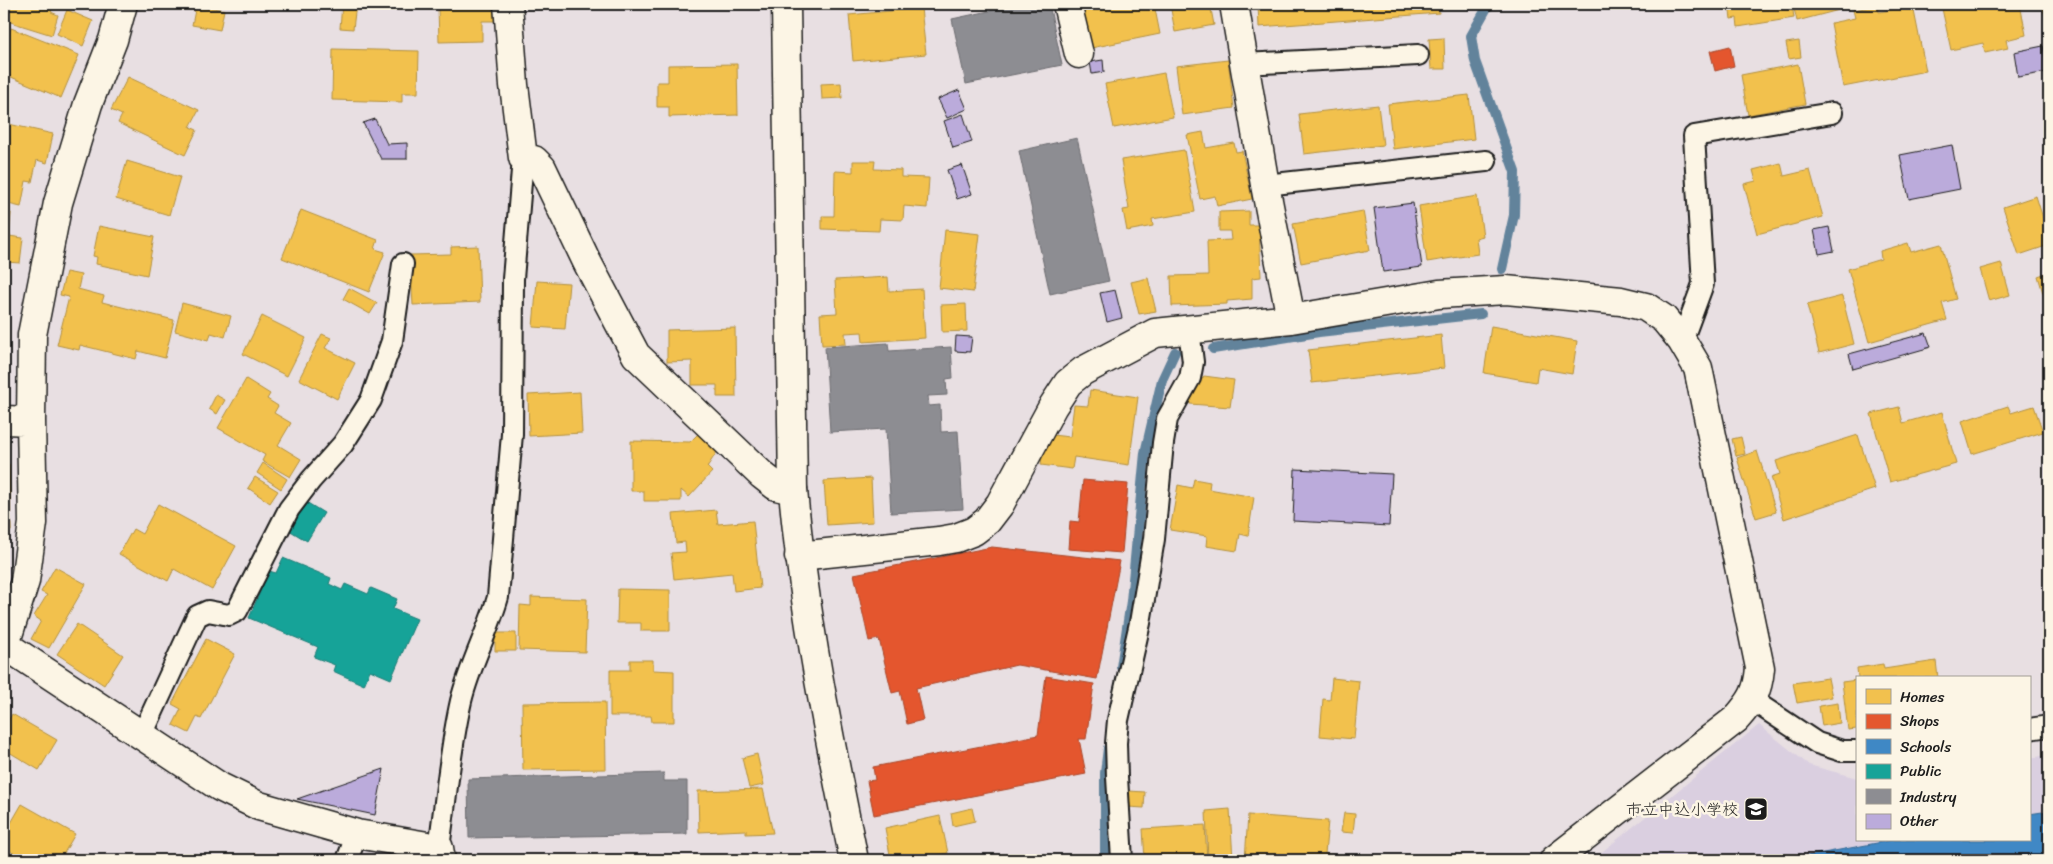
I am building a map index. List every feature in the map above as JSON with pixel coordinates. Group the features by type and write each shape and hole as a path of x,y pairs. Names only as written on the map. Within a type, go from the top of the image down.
{"street":[{"path":"123,4 113,40 88,104 58,203 32,334 32,523 25,581 4,647 220,787 259,806 357,834 440,854"},
{"path":"508,4 514,85 523,158 534,160 542,168 587,262 636,356 762,475 776,486 793,490"},
{"path":"786,4 793,490 799,556 815,666 854,860"},
{"path":"1067,4 1080,54"},
{"path":"1234,4 1265,185 1291,319"},
{"path":"799,556 956,538 974,531 987,520 1000,504 1053,406 1068,383 1083,371 1155,333 1291,319 1439,294 1506,290 1622,301 1646,308 1664,319 1682,341 1698,368 1760,668 1758,684 1752,700 1736,719 1554,860"},
{"path":"4,420 31,421"}],"lane":[{"path":"1244,64 1418,55"},
{"path":"1682,341 1704,284 1694,136 1832,113"},
{"path":"440,854 451,761 461,700 475,655 491,620 498,597 512,434 513,279 523,158"},
{"path":"1265,185 1486,162"},
{"path":"142,735 198,616 208,611 229,615 237,611 289,510 311,480 343,444 371,400 392,341 403,264"},
{"path":"1122,860 1116,777 1118,720 1140,623 1154,539 1167,419 1190,378 1193,362 1189,330"},
{"path":"1752,700 1817,743 1842,751 1856,752"},
{"path":"2030,728 2049,726"},
{"path":"348,860 357,834"}],"shaded area":[{"name":"市立中込小学校","path":"1759,725 1809,765 1856,778 1856,842 2030,842 2030,758 2049,755 2049,860 1592,860"}],"building: Homes":[{"path":"4,4 54,4 51,12 58,15 52,35 4,20"},
{"path":"342,4 356,4 353,29 340,28"},
{"path":"430,4 500,4 500,21 482,21 482,41 439,42 438,7 430,7"},
{"path":"1082,4 1154,4 1160,34 1091,48"},
{"path":"1170,4 1210,4 1214,25 1175,32"},
{"path":"1258,4 1439,4 1439,13 1259,27"},
{"path":"1729,4 1792,4 1794,18 1738,27 1737,18 1731,19"},
{"path":"1793,4 1838,4 1839,10 1797,21"},
{"path":"1941,4 2020,4 2026,35 2006,40 2008,48 1985,53 1983,43 1951,50"},
{"path":"2042,4 2049,4 2049,15 2045,16"},
{"path":"196,5 224,10 220,30 192,25"},
{"path":"1878,6 1879,12 1913,6 1926,71 1843,87 1831,23 1855,18 1853,10"},
{"path":"921,8 926,54 853,61 849,15"},
{"path":"67,10 93,21 83,46 57,34"},
{"path":"11,28 79,55 61,98 4,74 4,45"},
{"path":"1444,38 1445,69 1431,69 1429,39"},
{"path":"1799,41 1801,57 1789,59 1786,43"},
{"path":"333,49 419,51 418,93 402,93 402,102 332,100"},
{"path":"1228,60 1234,108 1182,115 1176,66"},
{"path":"737,64 738,115 669,117 669,107 657,107 657,82 668,82 668,65"},
{"path":"1798,64 1805,104 1748,115 1741,75"},
{"path":"1164,73 1173,117 1114,128 1105,84"},
{"path":"128,77 199,110 190,127 197,130 185,155 118,123 122,115 111,110"},
{"path":"841,83 842,98 822,99 821,84"},
{"path":"1469,95 1474,139 1393,149 1388,104"},
{"path":"1378,105 1383,145 1304,154 1299,114"},
{"path":"4,123 53,134 47,163 37,160 32,182 26,181 21,207 4,203"},
{"path":"1203,132 1206,148 1234,143 1236,152 1242,151 1252,199 1217,206 1215,196 1200,199 1187,135"},
{"path":"1184,150 1195,212 1152,219 1153,226 1127,231 1123,210 1129,209 1121,160"},
{"path":"127,161 180,177 169,215 116,199"},
{"path":"853,161 875,161 874,169 901,170 901,177 929,178 927,208 904,206 903,220 880,219 879,231 822,229 822,216 834,216 835,171 853,172"},
{"path":"1781,163 1784,176 1810,170 1823,217 1757,234 1744,184 1756,181 1753,170"},
{"path":"1477,196 1483,236 1476,238 1478,254 1427,262 1419,206"},
{"path":"2036,196 2049,237 2049,245 2019,255 2003,207"},
{"path":"301,210 378,240 375,249 385,252 369,292 282,258"},
{"path":"1249,211 1249,225 1259,225 1261,277 1252,278 1252,299 1227,301 1227,304 1172,306 1171,276 1208,275 1207,241 1231,240 1230,231 1219,231 1219,212"},
{"path":"1363,211 1370,250 1301,263 1293,224"},
{"path":"4,212 11,213 9,236 23,238 20,263 6,262 5,267 4,267"},
{"path":"99,226 154,237 147,275 96,264 97,257 93,256"},
{"path":"945,230 980,234 973,292 939,288"},
{"path":"1908,243 1911,252 1941,244 1956,299 1942,303 1947,320 1869,342 1848,269 1881,259 1880,251"},
{"path":"478,246 480,302 413,305 410,255 451,254 451,247"},
{"path":"2001,263 2010,295 1989,301 1980,269"},
{"path":"66,272 81,275 78,289 104,296 102,302 174,320 165,358 138,351 136,359 80,345 79,350 57,345 69,297 60,295"},
{"path":"2049,272 2049,313 2038,276"},
{"path":"888,277 889,291 922,289 925,338 863,342 862,332 845,333 846,344 822,345 820,314 837,313 835,280"},
{"path":"1148,278 1156,311 1139,314 1131,282"},
{"path":"537,281 569,283 565,329 533,327"},
{"path":"349,288 377,303 370,314 343,299"},
{"path":"1842,296 1854,344 1819,353 1807,305"},
{"path":"182,303 231,316 225,337 211,333 209,340 175,331"},
{"path":"966,304 967,331 942,332 941,305"},
{"path":"262,316 306,338 287,376 243,354"},
{"path":"1491,326 1577,341 1572,374 1538,368 1536,382 1484,373"},
{"path":"735,328 736,397 717,397 717,385 692,385 692,361 667,362 667,330"},
{"path":"322,334 331,338 325,348 355,363 337,399 299,379"},
{"path":"1441,335 1444,368 1312,383 1308,350"},
{"path":"1204,376 1234,380 1230,407 1190,404 1189,401"},
{"path":"246,379 270,394 267,399 278,406 274,413 291,423 278,445 301,459 290,477 262,461 265,455 218,428"},
{"path":"1090,390 1138,397 1129,465 1074,457 1072,469 1041,465 1043,447 1052,435 1070,437 1074,405 1088,406"},
{"path":"580,392 582,433 529,436 528,395"},
{"path":"216,395 225,400 217,414 209,409"},
{"path":"2008,406 2011,413 2034,406 2043,432 1972,454 1962,421"},
{"path":"1899,407 1903,423 1942,412 1956,464 1890,482 1871,414"},
{"path":"699,433 717,452 707,467 712,472 689,497 681,490 681,501 644,501 644,491 631,491 631,441 690,442"},
{"path":"1858,435 1875,489 1784,519 1771,477 1780,474 1776,461"},
{"path":"4,437 6,437 5,461 4,461"},
{"path":"1741,437 1745,454 1736,456 1732,439"},
{"path":"1757,451 1776,512 1756,518 1737,458"},
{"path":"263,463 287,479 281,489 257,473"},
{"path":"4,464 9,464 11,531 4,531"},
{"path":"255,477 278,491 270,503 248,488"},
{"path":"871,478 873,522 827,525 824,481"},
{"path":"1194,479 1210,482 1209,489 1254,497 1248,536 1240,534 1237,551 1206,546 1207,536 1170,530 1178,485 1192,488"},
{"path":"158,504 236,546 212,590 174,569 168,581 119,554 133,529 142,534"},
{"path":"716,510 718,524 753,521 760,588 734,591 732,573 674,579 671,553 686,552 685,542 676,543 673,514"},
{"path":"55,567 86,584 49,648 31,639 41,621 34,616 47,595 41,592"},
{"path":"618,589 670,590 670,631 641,631 641,623 617,623"},
{"path":"531,597 587,599 585,652 519,650 520,605 531,606"},
{"path":"77,624 123,655 104,685 57,654"},
{"path":"495,633 516,633 516,651 495,651"},
{"path":"206,639 235,654 201,719 197,717 189,733 173,725 181,709 172,704"},
{"path":"630,660 653,660 653,670 674,671 674,722 652,722 651,716 610,716 610,670 630,670"},
{"path":"1936,661 1938,676 1858,676 1857,668 1883,664 1884,669"},
{"path":"1332,678 1359,681 1354,739 1320,736 1323,699 1330,700"},
{"path":"1828,678 1832,697 1797,703 1793,683"},
{"path":"1856,680 1856,729 1848,730 1842,682"},
{"path":"605,702 606,769 523,770 522,703"},
{"path":"1838,703 1840,723 1822,726 1819,706"},
{"path":"12,714 57,740 39,770 4,749 4,728"},
{"path":"757,754 764,785 749,788 742,758"},
{"path":"763,789 773,833 746,834 746,830 699,832 698,791"},
{"path":"1129,791 1145,792 1144,808 1128,807"},
{"path":"22,804 75,834 60,860 24,860 4,847 4,835"},
{"path":"4,807 11,812 4,825"},
{"path":"972,808 975,821 953,826 951,813"},
{"path":"1230,809 1233,860 1208,860 1206,811"},
{"path":"1344,813 1355,814 1353,833 1341,832"},
{"path":"1248,815 1328,821 1325,854 1354,856 1353,860 1245,860"},
{"path":"940,816 948,853 915,860 891,860 885,828"},
{"path":"1205,825 1207,860 1145,860 1143,829"},
{"path":"255,854 270,860 253,860"},
{"path":"992,855 993,860 972,860"},
{"path":"1143,857 1143,860 1129,860 1129,858"}],"building: Shops":[{"path":"1730,46 1734,66 1715,71 1710,51"},
{"path":"1083,480 1128,484 1122,553 1068,549 1070,521 1079,522"},
{"path":"992,547 1120,561 1097,679 1017,665 916,688 923,720 907,724 900,691 892,693 879,639 869,641 854,574"},
{"path":"1046,676 1094,684 1086,739 1079,739 1086,774 874,815 867,781 875,780 873,767 1038,735"}],"building: Schools":[{"path":"2049,811 2049,860 1786,860 1882,842 2030,842 2030,814"}],"building: Public":[{"path":"306,502 324,513 307,541 289,530"},
{"path":"283,558 331,578 329,584 342,590 345,584 368,594 371,588 397,599 393,609 417,619 391,679 370,670 364,685 333,671 335,665 314,657 318,647 249,618 269,571 276,573"}],"building: Industry":[{"path":"1022,4 1049,4 1062,65 966,84 952,19"},
{"path":"1077,138 1109,281 1050,294 1019,151"},
{"path":"888,343 889,351 951,347 953,378 946,379 947,395 928,396 929,406 940,405 941,432 958,431 963,509 891,513 886,429 830,432 825,347"},
{"path":"664,773 664,781 687,781 687,834 469,838 468,779"}],"building: Other":[{"path":"2043,46 2048,72 2018,77 2014,52"},
{"path":"1103,60 1104,72 1092,74 1090,62"},
{"path":"959,90 967,109 947,118 938,99"},
{"path":"963,114 972,142 953,148 944,121"},
{"path":"375,119 387,144 407,143 407,159 381,159 363,123"},
{"path":"1952,145 1960,189 1909,199 1900,155"},
{"path":"962,165 972,194 957,199 947,170"},
{"path":"1413,203 1422,267 1383,272 1374,208"},
{"path":"1829,227 1834,251 1819,254 1814,230"},
{"path":"1115,290 1122,318 1107,322 1100,293"},
{"path":"1926,333 1931,347 1853,369 1849,354"},
{"path":"956,336 972,337 970,352 955,351"},
{"path":"1295,469 1392,474 1389,526 1293,521"},
{"path":"384,769 375,815 297,799"}],"waterway":[{"path":"1489,4 1471,36 1475,61 1515,172 1514,215 1502,269"},
{"path":"1213,349 1319,332 1481,314"},
{"path":"1121,667 1131,601 1145,453 1162,380 1175,352"},
{"path":"1105,860 1105,773 1108,748"}],"place":[{"name":"市立中込小学校","path":"1756,809"}]}
